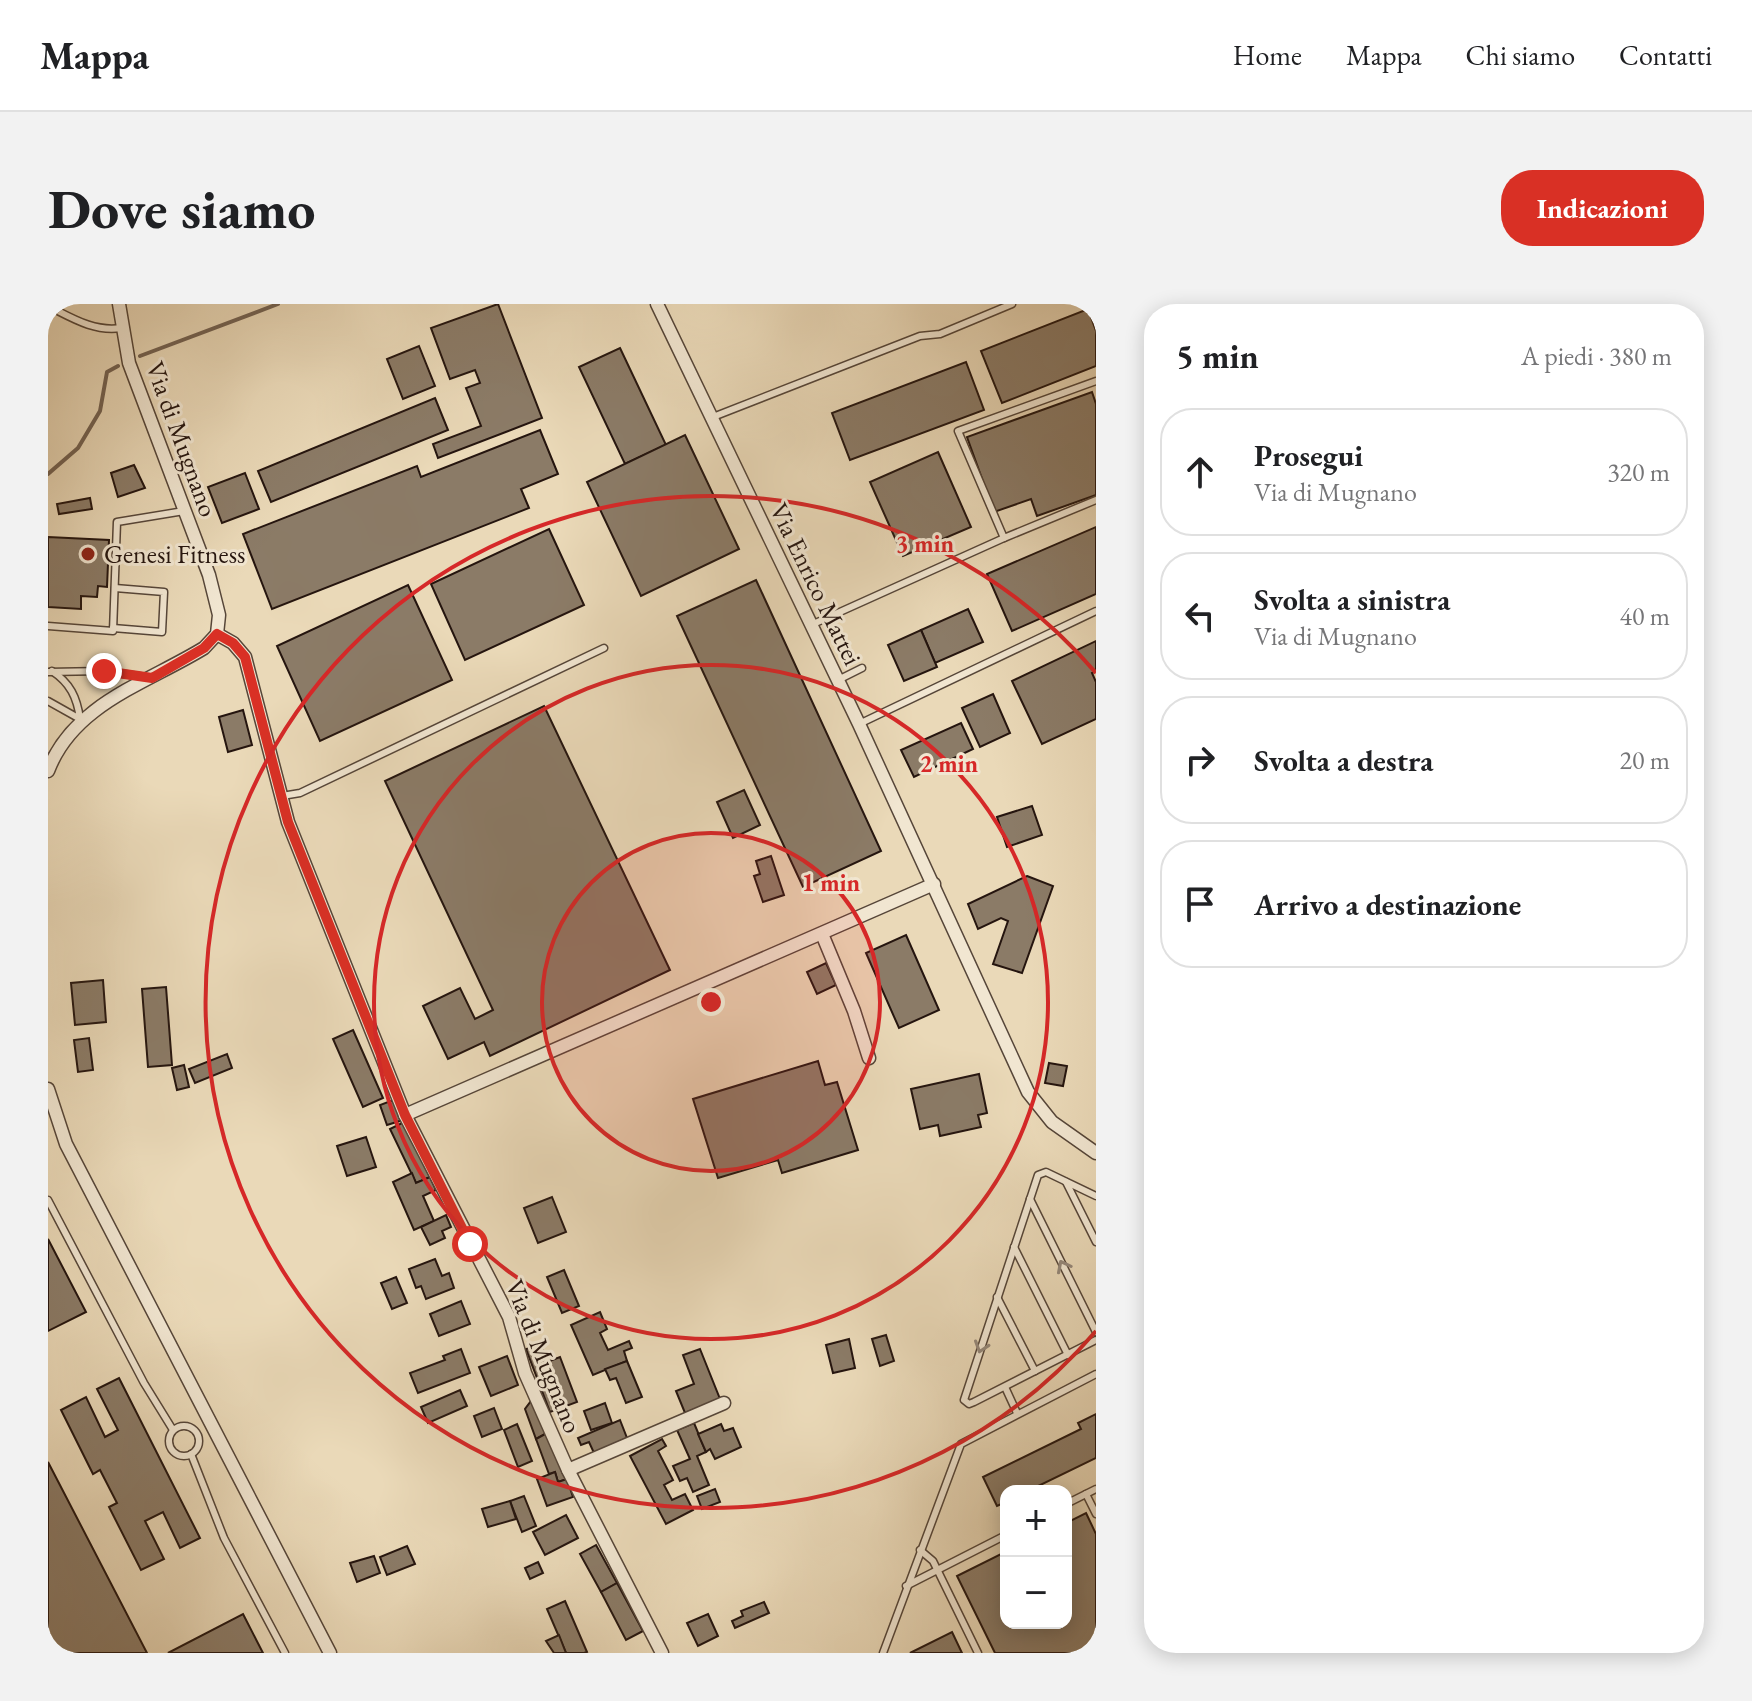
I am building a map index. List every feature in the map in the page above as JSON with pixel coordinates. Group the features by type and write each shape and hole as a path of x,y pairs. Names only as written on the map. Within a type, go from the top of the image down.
{"street":[{"name":"Via di Mugnano","path":"119,304 121,328 133,374 216,602 219,615 217,634 233,643 245,657 288,822 405,1115 509,1317 525,1373 568,1470 662,1653"},
{"name":"Via Enrico Mattei","path":"657,304 859,724 1028,1092 1052,1122 1096,1153"},
{"path":"48,771 57,746 80,719 204,648 217,634"},
{"path":"405,1115 934,884"},
{"path":"822,934 869,1058"},
{"path":"48,1089 66,1144 330,1653"},
{"path":"568,1470 724,1403"}],"lane":[{"path":"711,417 790,384 920,336 940,334 1012,304"},
{"path":"48,306 86,324 106,330 121,328"},
{"path":"1004,538 958,431 1096,381"},
{"path":"811,625 1096,500"},
{"path":"113,628 117,522 184,511"},
{"path":"48,626 162,632 164,592 115,588"},
{"path":"859,724 1096,611"},
{"path":"282,796 300,793 604,648"},
{"path":"838,680 862,668"},
{"path":"50,671 104,671 152,678"},
{"path":"50,671 66,680 78,702 80,719"},
{"path":"48,701 80,719"},
{"path":"1096,1196 1042,1172 1038,1175 964,1400 969,1404 1096,1340"},
{"path":"1066,1182 1096,1242"},
{"path":"1030,1199 1096,1332"},
{"path":"48,1200 130,1357 173,1430"},
{"path":"1014,1246 1068,1355"},
{"path":"997,1297 1035,1371"},
{"path":"883,1653 961,1444 1096,1374"},
{"path":"1005,1387 1017,1413"},
{"path":"183,1426 197,1433 198,1446 191,1454 181,1456 172,1451 168,1439 173,1430 183,1426"},
{"path":"191,1454 224,1538 285,1653"},
{"path":"1072,1501 1096,1489"},
{"path":"1086,1494 1096,1514"},
{"path":"906,1586 1000,1538"},
{"path":"920,1550 938,1570 978,1653"}],"building":[{"path":"498,304 542,418 438,458 433,444 481,426 466,388 480,383 475,370 450,379 431,328"},
{"path":"1088,309 1096,331 1096,366 1002,403 981,351"},
{"path":"419,346 435,386 403,399 387,359"},
{"path":"620,348 666,445 625,464 579,367"},
{"path":"966,362 984,410 850,460 832,413"},
{"path":"1092,392 1096,404 1096,495 1037,516 1031,499 994,512 967,437"},
{"path":"435,398 448,430 271,502 258,471"},
{"path":"540,430 558,474 521,489 529,508 272,609 243,534 417,466 421,477"},
{"path":"685,435 739,549 641,596 587,482"},
{"path":"938,452 971,527 903,556 870,482"},
{"path":"134,465 145,488 118,497 111,473"},
{"path":"245,473 259,509 222,523 208,487"},
{"path":"90,498 92,509 59,514 57,504"},
{"path":"1096,527 1096,594 1012,631 987,574"},
{"path":"549,529 584,605 465,660 431,584"},
{"path":"48,537 109,540 107,587 98,586 97,597 81,596 81,609 48,607"},
{"path":"756,580 881,851 803,887 677,616"},
{"path":"408,585 452,680 320,741 277,646"},
{"path":"968,609 983,642 935,663 921,630"},
{"path":"921,630 937,667 904,681 888,645"},
{"path":"1096,641 1096,671 1092,673 1096,682 1096,719 1042,744 1012,681"},
{"path":"993,694 1010,733 980,747 962,708"},
{"path":"544,706 670,970 490,1056 484,1042 448,1059 423,1006 460,988 475,1019 493,1010 385,781"},
{"path":"243,710 252,745 228,752 219,717"},
{"path":"961,723 973,749 914,777 901,750"},
{"path":"744,790 760,825 733,838 717,802"},
{"path":"1032,806 1042,835 1007,847 997,817"},
{"path":"771,856 784,895 763,902 754,876 760,874 756,861"},
{"path":"1027,876 1053,886 1022,973 993,964 1008,921 1001,918 978,929 968,904"},
{"path":"906,935 939,1010 899,1028 866,953"},
{"path":"826,963 836,985 817,994 807,972"},
{"path":"103,980 106,1022 75,1025 71,983"},
{"path":"166,987 172,1065 148,1067 142,989"},
{"path":"353,1030 383,1098 363,1107 333,1039"},
{"path":"89,1038 93,1070 78,1072 74,1040"},
{"path":"227,1054 232,1068 195,1083 189,1069"},
{"path":"818,1061 825,1085 837,1082 858,1150 782,1173 778,1160 718,1178 693,1099"},
{"path":"1049,1063 1067,1066 1063,1086 1045,1083"},
{"path":"184,1065 189,1087 177,1090 172,1068"},
{"path":"979,1074 987,1113 978,1115 981,1127 940,1136 938,1125 920,1129 911,1089"},
{"path":"396,1099 403,1120 387,1125 380,1105"},
{"path":"404,1122 430,1177 416,1183 390,1129"},
{"path":"366,1137 376,1167 347,1176 337,1146"},
{"path":"412,1173 416,1183 430,1177 436,1190 423,1196 434,1221 414,1230 393,1182"},
{"path":"552,1197 566,1232 538,1243 524,1208"},
{"path":"446,1215 451,1227 442,1231 445,1238 430,1245 421,1227"},
{"path":"48,1239 86,1312 48,1331"},
{"path":"435,1259 442,1276 449,1273 454,1288 426,1299 421,1286 416,1288 409,1269"},
{"path":"564,1270 579,1306 562,1313 547,1277"},
{"path":"396,1277 407,1303 392,1309 381,1283"},
{"path":"461,1301 470,1324 439,1336 430,1314"},
{"path":"600,1312 607,1329 600,1333 608,1350 629,1341 632,1348 624,1351 627,1361 593,1375 571,1325"},
{"path":"886,1335 894,1361 880,1366 872,1339"},
{"path":"849,1339 855,1368 833,1373 826,1345"},
{"path":"541,1344 547,1362 560,1357 577,1402 550,1412 526,1349"},
{"path":"461,1349 470,1373 418,1393 410,1373 445,1360 443,1356"},
{"path":"700,1349 720,1399 685,1413 676,1391 694,1384 683,1355"},
{"path":"507,1356 518,1385 491,1396 479,1367"},
{"path":"627,1361 642,1397 626,1403 616,1378 610,1380 605,1369"},
{"path":"119,1378 200,1538 180,1548 163,1512 145,1521 164,1559 141,1570 109,1507 117,1503 100,1470 93,1474 61,1410 86,1397 105,1437 118,1430 97,1389"},
{"path":"460,1390 467,1406 428,1423 421,1407"},
{"path":"531,1401 547,1433 536,1439 525,1409"},
{"path":"605,1403 612,1423 591,1430 584,1411"},
{"path":"494,1408 502,1429 482,1437 474,1416"},
{"path":"1096,1414 1096,1458 1040,1485 1000,1485 1000,1505 997,1506 983,1477 1081,1429 1078,1423"},
{"path":"620,1420 627,1438 594,1453 589,1442 581,1445 578,1438"},
{"path":"694,1423 706,1452 697,1456 709,1485 693,1492 687,1478 680,1481 673,1466 690,1459 677,1430"},
{"path":"517,1424 532,1461 518,1467 504,1430"},
{"path":"721,1424 724,1431 733,1428 741,1447 715,1459 710,1449 706,1452 698,1434"},
{"path":"547,1433 567,1479 558,1482 555,1472 549,1474 536,1439"},
{"path":"662,1439 666,1446 658,1451 673,1480 664,1485 672,1500 685,1494 693,1510 666,1524 630,1456"},
{"path":"48,1462 147,1653 48,1653"},
{"path":"555,1472 558,1482 567,1479 573,1497 547,1506 537,1479"},
{"path":"715,1489 720,1502 702,1509 697,1496"},
{"path":"524,1496 536,1526 522,1532 510,1501"},
{"path":"510,1501 516,1519 488,1527 482,1509"},
{"path":"1086,1513 1096,1534 1096,1653 995,1653 957,1576 1000,1554 1000,1629 1072,1629 1072,1520"},
{"path":"566,1515 578,1538 545,1555 533,1532"},
{"path":"596,1545 617,1583 601,1592 580,1554"},
{"path":"407,1546 415,1564 387,1575 380,1557"},
{"path":"374,1556 380,1573 357,1582 350,1563"},
{"path":"538,1562 543,1573 530,1579 525,1568"},
{"path":"617,1583 643,1631 626,1640 601,1592"},
{"path":"565,1601 587,1652 566,1653 547,1609"},
{"path":"764,1602 769,1613 735,1628 732,1621 743,1616 741,1611"},
{"path":"243,1614 263,1653 168,1653"},
{"path":"708,1614 718,1636 698,1646 687,1623"},
{"path":"952,1632 962,1653 910,1653"},
{"path":"559,1635 566,1653 554,1653 546,1641"}],"waterway":[{"path":"140,356 278,304"},
{"path":"48,474 78,448 100,411 107,372 118,366"}],"place":[{"name":"Genesi Fitness","path":"88,554"}],"route":[{"path":"104,671 152,678 204,648 217,634 233,643 245,657 288,822 405,1115 470,1244"}]}
